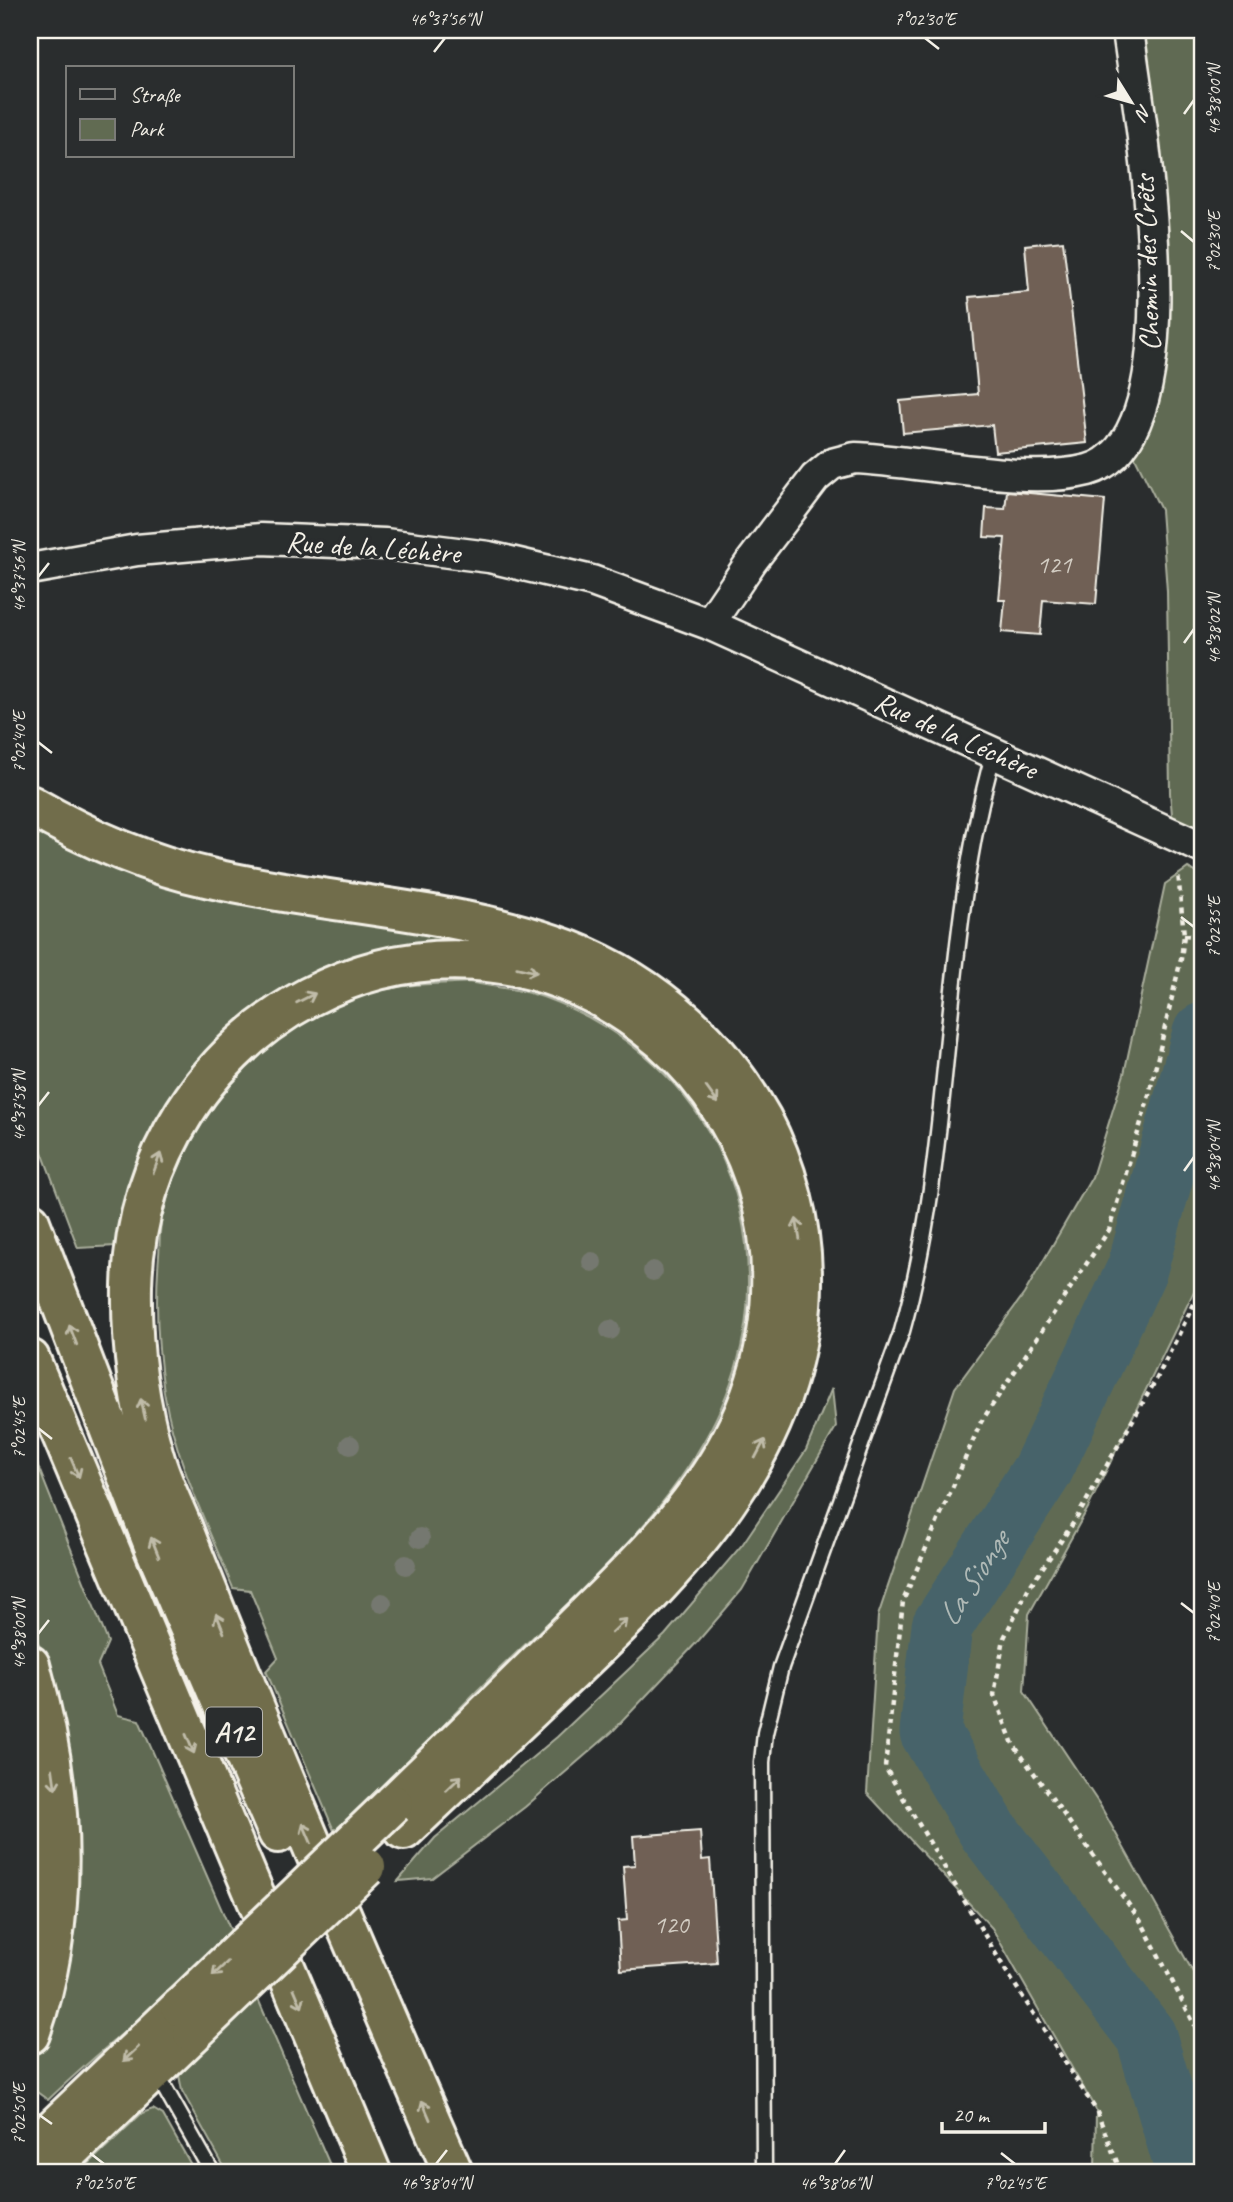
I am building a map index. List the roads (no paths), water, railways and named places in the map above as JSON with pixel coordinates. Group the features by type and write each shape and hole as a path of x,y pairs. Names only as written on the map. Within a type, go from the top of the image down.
{"highway":[{"path":"30,804 103,844 172,869 246,886 473,923 545,942 583,957 639,986 696,1031 742,1086 778,1153 799,1230 802,1307 790,1376 761,1449 724,1509 662,1583 399,1817 187,2020 30,2151"},
{"path":"399,1817 678,1518 718,1463 736,1431 756,1379 769,1326 772,1274 765,1219 751,1169 717,1101 669,1046 615,1005 554,977 501,965 428,963 353,978 298,1002 252,1033 201,1086 162,1150 145,1199 132,1282 139,1391 154,1459 289,1793 453,2172"},
{"name":"A12","path":"30,1222 156,1551 425,2172"},
{"name":"A12","path":"30,1359 371,2172"},
{"path":"30,1665 51,1763 60,1859 53,1943 30,2034"},
{"path":"48,2172 155,2070 187,2020"}],"street":[{"name":"Chemin des Crêts","path":"709,624 794,503 832,464 855,458 999,472 1086,470 1117,453 1133,431 1146,397 1152,358 1152,228 1128,30"},
{"name":"Rue de la Léchère","path":"30,569 137,550 261,539 385,544 489,557 592,582 709,624 1203,848"}],"lane":[{"path":"764,2172 762,1762 765,1733 781,1667 902,1331 915,1287 926,1224 973,836 994,752"},
{"path":"155,2070 212,2172"}],"waterway":[{"name":"La Sionge","path":"1186,2172 1146,2036 989,1832 930,1732 942,1626 1042,1471 1137,1269 1203,1033"}]}
